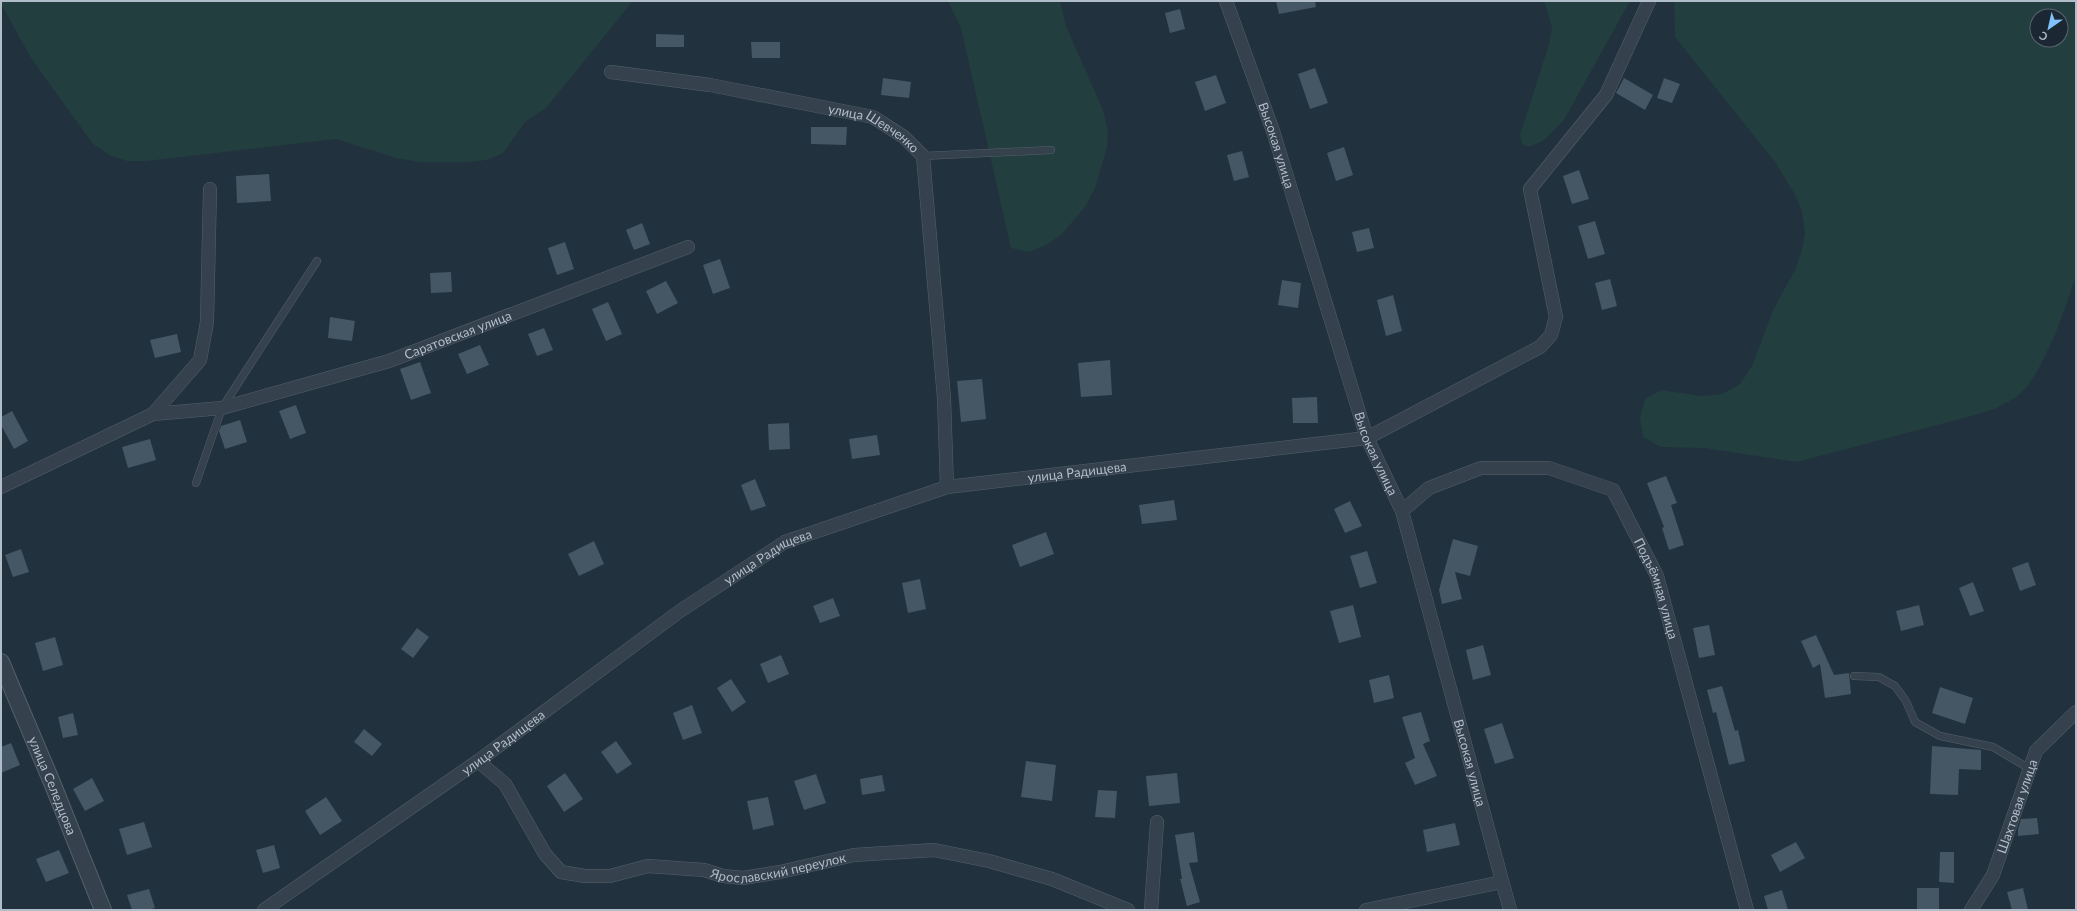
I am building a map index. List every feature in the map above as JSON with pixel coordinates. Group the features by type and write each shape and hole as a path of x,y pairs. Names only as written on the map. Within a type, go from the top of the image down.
{"street":[{"name":"Высокая улица","path":"1226,1 1273,131 1367,438 1402,511 1510,910"},
{"path":"1367,438 1540,347 1551,335 1556,317 1530,189 1606,95 1650,1"},
{"name":"улица Шевченко","path":"611,72 710,85 873,117 904,137 923,156 944,398 947,486"},
{"path":"1,487 153,414 200,360 207,322 210,188"},
{"name":"Саратовская улица","path":"153,414 222,408 389,361 688,247"},
{"name":"улица Радищева","path":"264,910 478,761 680,611 785,542 947,486 1367,438"},
{"name":"Подъёмная улица","path":"1402,511 1429,488 1481,468 1549,468 1613,490 1657,576 1747,910"},
{"name":"улица Селедцова","path":"1,662 5,684 103,910"},
{"name":"Шахтовая улица","path":"1971,910 1993,875 2036,751 2076,712"},
{"name":"Ярославский переулок","path":"478,761 505,784 545,854 561,872 585,876 610,876 648,866 704,870 723,876 743,878 780,872 854,855 934,850 989,861 1052,879 1128,910"},
{"path":"1151,910 1157,822"},
{"path":"1366,910 1502,882"}],"lane":[{"path":"923,156 1052,150"},
{"path":"196,483 222,408 317,261"},
{"path":"1854,676 1879,677 1895,686 1906,701 1915,722 1940,736 1993,746 2030,768"}],"green space":[{"path":"1,1 633,1 546,108 525,122 503,153 487,160 468,162 419,162 396,158 336,139 147,161 127,161 111,156 93,144 31,58 1,4"},
{"path":"948,1 1060,1 1066,26 1103,110 1108,131 1107,148 1095,188 1085,207 1062,234 1048,244 1030,252 1011,248 961,28"},
{"path":"1544,1 1630,1 1564,120 1543,141 1528,147 1522,144 1520,135 1549,44 1552,27"},
{"path":"1674,1 2076,1 2076,277 2055,335 2038,370 2027,387 2015,398 1994,409 1975,415 1797,462 1704,448 1661,447 1643,437 1640,418 1645,399 1661,390 1702,396 1722,394 1740,384 1752,366 1774,308 1795,270 1802,250 1805,233 1802,211 1794,193 1775,162 1675,37"}],"building":[{"path":"1276,1 1315,1 1316,7 1279,14"},
{"path":"1180,9 1185,29 1170,33 1165,13"},
{"path":"656,34 684,35 684,47 656,47"},
{"path":"751,42 780,42 780,58 752,58"},
{"path":"1315,68 1328,103 1310,109 1298,74"},
{"path":"1216,75 1226,103 1205,111 1195,82"},
{"path":"883,78 911,82 909,98 881,95"},
{"path":"1624,78 1653,95 1645,110 1616,93"},
{"path":"1664,78 1680,84 1672,103 1657,98"},
{"path":"811,127 847,127 846,145 811,144"},
{"path":"1344,147 1353,175 1336,181 1327,153"},
{"path":"1242,151 1249,177 1234,181 1227,155"},
{"path":"1579,170 1589,199 1572,204 1563,176"},
{"path":"269,174 271,201 237,203 236,176"},
{"path":"1595,221 1605,254 1588,259 1578,226"},
{"path":"642,223 650,244 634,250 626,230"},
{"path":"1369,228 1374,248 1357,252 1352,232"},
{"path":"565,242 574,269 557,275 548,248"},
{"path":"720,259 730,288 713,294 703,265"},
{"path":"451,272 452,292 431,293 430,273"},
{"path":"1610,279 1617,306 1602,310 1595,283"},
{"path":"1282,280 1301,283 1298,308 1278,305"},
{"path":"666,281 678,303 657,314 646,291"},
{"path":"1393,295 1402,331 1386,336 1377,300"},
{"path":"608,302 622,334 606,341 592,309"},
{"path":"330,317 355,321 352,341 328,338"},
{"path":"544,328 553,350 537,356 528,334"},
{"path":"177,334 181,352 155,358 150,340"},
{"path":"480,345 489,365 467,374 458,354"},
{"path":"1110,360 1112,395 1081,397 1078,363"},
{"path":"420,362 431,393 411,400 400,369"},
{"path":"982,379 986,419 961,422 957,381"},
{"path":"1317,397 1318,423 1293,423 1292,398"},
{"path":"296,405 306,433 290,439 279,411"},
{"path":"12,411 28,441 14,449 1,425 1,417"},
{"path":"240,420 247,442 225,449 219,431 221,426"},
{"path":"789,423 790,449 769,450 768,424"},
{"path":"877,435 880,455 852,459 849,439"},
{"path":"150,439 156,460 128,468 122,447"},
{"path":"1666,476 1677,503 1671,505 1684,545 1669,550 1662,528 1664,527 1647,483"},
{"path":"755,479 766,506 751,511 741,485"},
{"path":"1174,500 1177,520 1142,524 1139,505"},
{"path":"1350,501 1362,526 1345,533 1334,509"},
{"path":"1046,532 1054,554 1020,567 1012,545"},
{"path":"1453,539 1478,546 1470,576 1455,572 1462,599 1442,604 1439,590"},
{"path":"594,541 604,564 579,576 568,554"},
{"path":"21,549 29,572 13,577 5,555"},
{"path":"1367,551 1377,583 1360,588 1350,556"},
{"path":"2028,562 2036,585 2020,591 2012,568"},
{"path":"920,579 926,609 908,613 902,583"},
{"path":"1973,582 1984,611 1970,616 1959,588"},
{"path":"833,598 840,616 820,623 813,606"},
{"path":"1353,605 1361,637 1339,643 1330,611"},
{"path":"1919,605 1924,625 1901,631 1896,611"},
{"path":"1709,625 1715,655 1699,658 1693,628"},
{"path":"417,628 429,637 413,658 401,649"},
{"path":"1816,635 1834,675 1849,673 1851,694 1825,698 1820,664 1813,668 1801,641"},
{"path":"55,637 63,665 43,671 35,643"},
{"path":"1483,645 1491,675 1473,680 1466,650"},
{"path":"781,655 789,674 768,683 760,664"},
{"path":"1389,675 1394,698 1374,703 1369,680"},
{"path":"731,679 746,702 732,712 717,688"},
{"path":"1722,686 1735,731 1738,730 1745,761 1729,765 1716,712 1713,713 1707,690"},
{"path":"1940,687 1973,698 1965,724 1932,713"},
{"path":"692,705 702,733 683,740 673,713"},
{"path":"1421,712 1430,741 1423,744 1437,776 1415,785 1405,763 1415,758 1402,717"},
{"path":"73,713 78,735 63,738 58,717"},
{"path":"1502,723 1514,758 1495,764 1484,729"},
{"path":"364,729 382,744 372,756 354,742"},
{"path":"616,741 632,764 617,774 601,752"},
{"path":"11,743 20,765 1,773 1,747"},
{"path":"1932,746 1981,750 1981,770 1959,769 1958,795 1930,794"},
{"path":"1026,761 1056,765 1052,801 1021,797"},
{"path":"565,773 583,799 564,812 547,786"},
{"path":"1177,773 1180,803 1149,806 1146,776"},
{"path":"816,774 826,803 804,810 794,781"},
{"path":"882,775 885,791 862,795 860,779"},
{"path":"92,778 104,801 85,811 73,789"},
{"path":"1098,790 1117,791 1115,818 1095,817"},
{"path":"326,797 342,821 320,835 305,811"},
{"path":"768,797 774,825 753,830 747,801"},
{"path":"2037,818 2039,834 2018,836 2018,829 2021,819"},
{"path":"144,822 152,847 127,855 119,829"},
{"path":"1455,823 1460,845 1427,852 1423,830"},
{"path":"1194,832 1198,862 1189,863 1200,902 1187,906 1180,879 1182,879 1175,835"},
{"path":"1796,842 1805,858 1780,872 1771,855"},
{"path":"274,845 280,868 263,873 256,850"},
{"path":"59,850 69,873 46,882 36,859"},
{"path":"1940,852 1954,852 1954,883 1939,882"},
{"path":"1917,888 1939,888 1939,910 1917,910"},
{"path":"2023,888 2028,910 2012,910 2007,892"},
{"path":"149,889 155,908 147,910 132,910 127,895"},
{"path":"1782,890 1788,910 1768,910 1764,896"}]}
